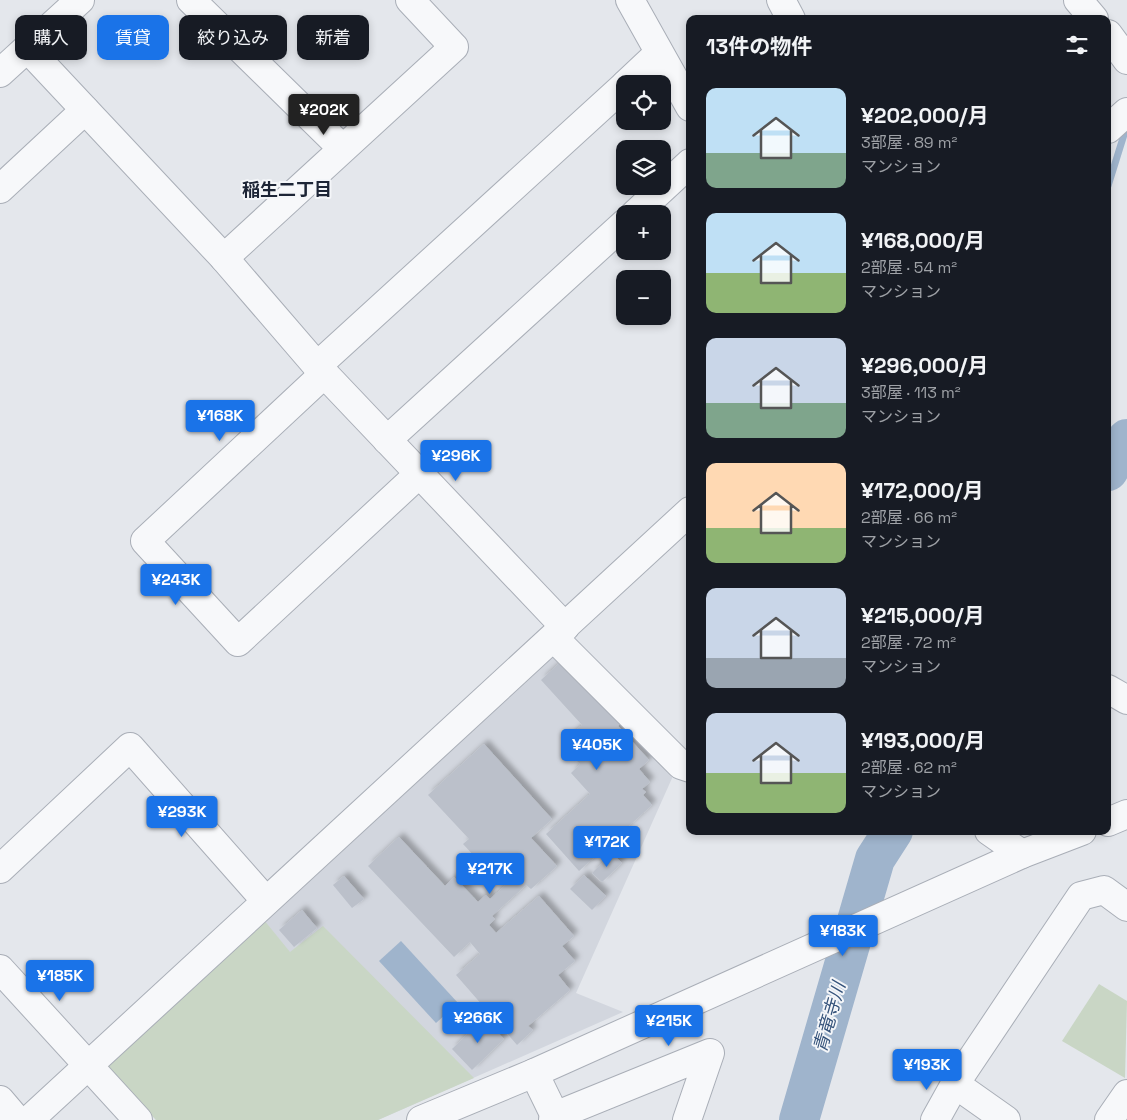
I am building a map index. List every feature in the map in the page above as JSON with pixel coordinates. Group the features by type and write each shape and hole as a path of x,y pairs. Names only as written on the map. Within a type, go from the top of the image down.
{"street":[{"path":"63,15 80,0"},
{"path":"191,0 342,148"},
{"path":"224,258 454,47 410,0"},
{"path":"630,0 686,100"},
{"path":"781,0 789,15"},
{"path":"1078,0 1091,15"},
{"path":"1111,38 1127,60"},
{"path":"635,75 659,53"},
{"path":"0,73 15,59"},
{"path":"38,60 224,258 321,370 420,474 560,633 681,765 686,767"},
{"path":"420,474 238,642 145,541 321,370 616,92"},
{"path":"0,189 85,110"},
{"path":"1111,126 1127,112"},
{"path":"645,205 686,167"},
{"path":"387,440 616,231"},
{"path":"30,1120 686,515"},
{"path":"1111,692 1127,700"},
{"path":"0,869 130,747 266,901"},
{"path":"1111,821 1127,814"},
{"path":"995,835 1022,854"},
{"path":"421,1120 534,1073 699,997 970,879 1022,854 1072,835"},
{"path":"935,1120 955,1084 1081,896 1104,890 1127,907"},
{"path":"0,969 89,1064 138,1120"},
{"path":"534,1073 554,1118 710,1053 687,1120"},
{"path":"955,1084 1006,1120"},
{"path":"1109,1120 1127,1094"},
{"path":"0,1100 17,1120"}],"shaded area":[{"path":"559,648 673,776 576,993 623,1012 378,1120 156,1120 106,1066"}],"green space":[{"path":"264,920 290,952 323,926 474,1078 378,1120 156,1120 106,1066"},
{"path":"1099,984 1127,1001 1125,1078 1062,1041"}],"water":[{"path":"401,941 458,1003 436,1023 379,961"}],"building":[{"path":"565,658 623,721 618,726 649,760 639,769 650,782 642,789 646,792 643,795 652,805 579,871 546,834 590,794 571,773 580,764 561,744 582,725 541,680"},
{"path":"484,744 552,819 531,838 557,866 531,889 526,885 492,916 495,919 489,925 496,933 539,896 574,936 562,946 575,961 558,975 570,990 528,1026 533,1030 517,1045 456,975 480,954 470,942 454,957 368,866 399,837 445,886 454,877 478,902 486,895 490,899 507,884 491,866 487,870 463,844 469,839 428,795"},
{"path":"612,853 622,863 602,882 592,873"},
{"path":"584,875 606,896 592,910 570,889"},
{"path":"344,876 364,899 352,908 333,885"},
{"path":"302,910 317,928 294,947 279,930"},
{"path":"484,1018 504,1039 472,1070 452,1049"}],"waterway":[{"path":"1111,176 1127,125"},
{"name":"青竜寺川","path":"1111,466 1127,439"},
{"name":"青竜寺川","path":"799,1120 875,859 890,835"}],"district":[{"name":"稲生二丁目","path":"287,189"}]}
